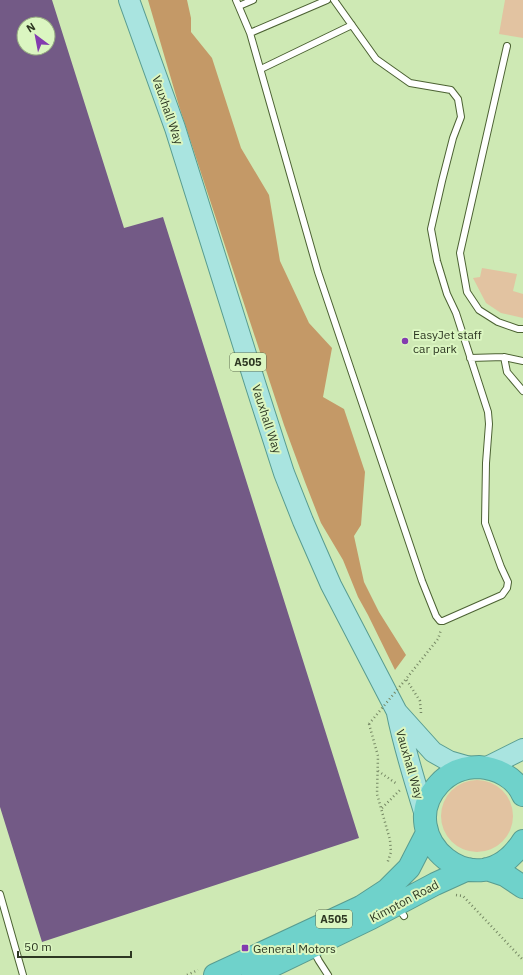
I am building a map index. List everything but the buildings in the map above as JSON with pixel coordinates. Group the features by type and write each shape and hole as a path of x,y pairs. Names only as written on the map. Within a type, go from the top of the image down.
{"highway":[{"path":"479,767 501,772 512,780 523,795"},
{"name":"Kimpton Road","path":"215,975 361,907 387,890 409,868 426,824 428,801 434,789 444,778 456,771 479,767"},
{"path":"426,824 433,846 443,857 455,865 505,875 523,888"},
{"name":"Kimpton Road","path":"253,975 371,918 400,910 435,884 477,869 502,864 516,853 523,841"}],"main road":[{"name":"Vauxhall Way","path":"129,0 175,128 213,254 284,472 303,521 332,585 397,712 433,752 449,761 479,767"},
{"name":"Vauxhall Way","path":"397,712 404,747 414,774 426,824"},
{"path":"479,767 523,749"}],"lane":[{"path":"252,0 238,3 250,33 261,69 318,272 422,581 436,616 440,621 443,621 502,595 507,588 508,582 485,523 486,463 489,424 488,412 456,313 447,294 437,261 431,229 453,138 461,117 458,99 451,90 410,83 376,59 334,0"},
{"path":"250,33 327,0"},
{"path":"261,69 352,26"},
{"path":"507,46 460,253 467,292 479,310 498,322 523,329"},
{"path":"470,358 504,357 523,361"},
{"path":"504,357 507,372 523,391"},
{"path":"0,894 23,975"},
{"path":"312,947 318,961 328,975"}],"path":[{"path":"391,852 390,840 377,794 378,756 369,724 438,639 443,621"},
{"path":"406,679 420,701"},
{"path":"378,771 402,787 382,808"},
{"path":"463,896 523,960"}],"shaded area":[{"path":"148,0 187,0 191,18 191,32 212,58 241,148 269,195 280,261 309,323 332,348 323,397 344,409 365,472 361,525 354,536 364,582 379,612 406,655 395,670 358,597 343,560 321,523 305,482 284,425 179,106"},
{"path":"505,0 523,0 523,38 499,34"},
{"path":"482,268 517,274 513,291 523,294 523,318 501,313 486,303 473,278 480,277"},
{"path":"470,780 484,780 491,782 503,790 511,802 513,816 511,830 503,842 491,850 484,852 470,852 463,850 451,842 443,830 441,823 441,809 443,802 451,790 463,782"}],"place":[{"name":"EasyJet staff car park","path":"405,341"},
{"name":"General Motors","path":"245,948"}]}
